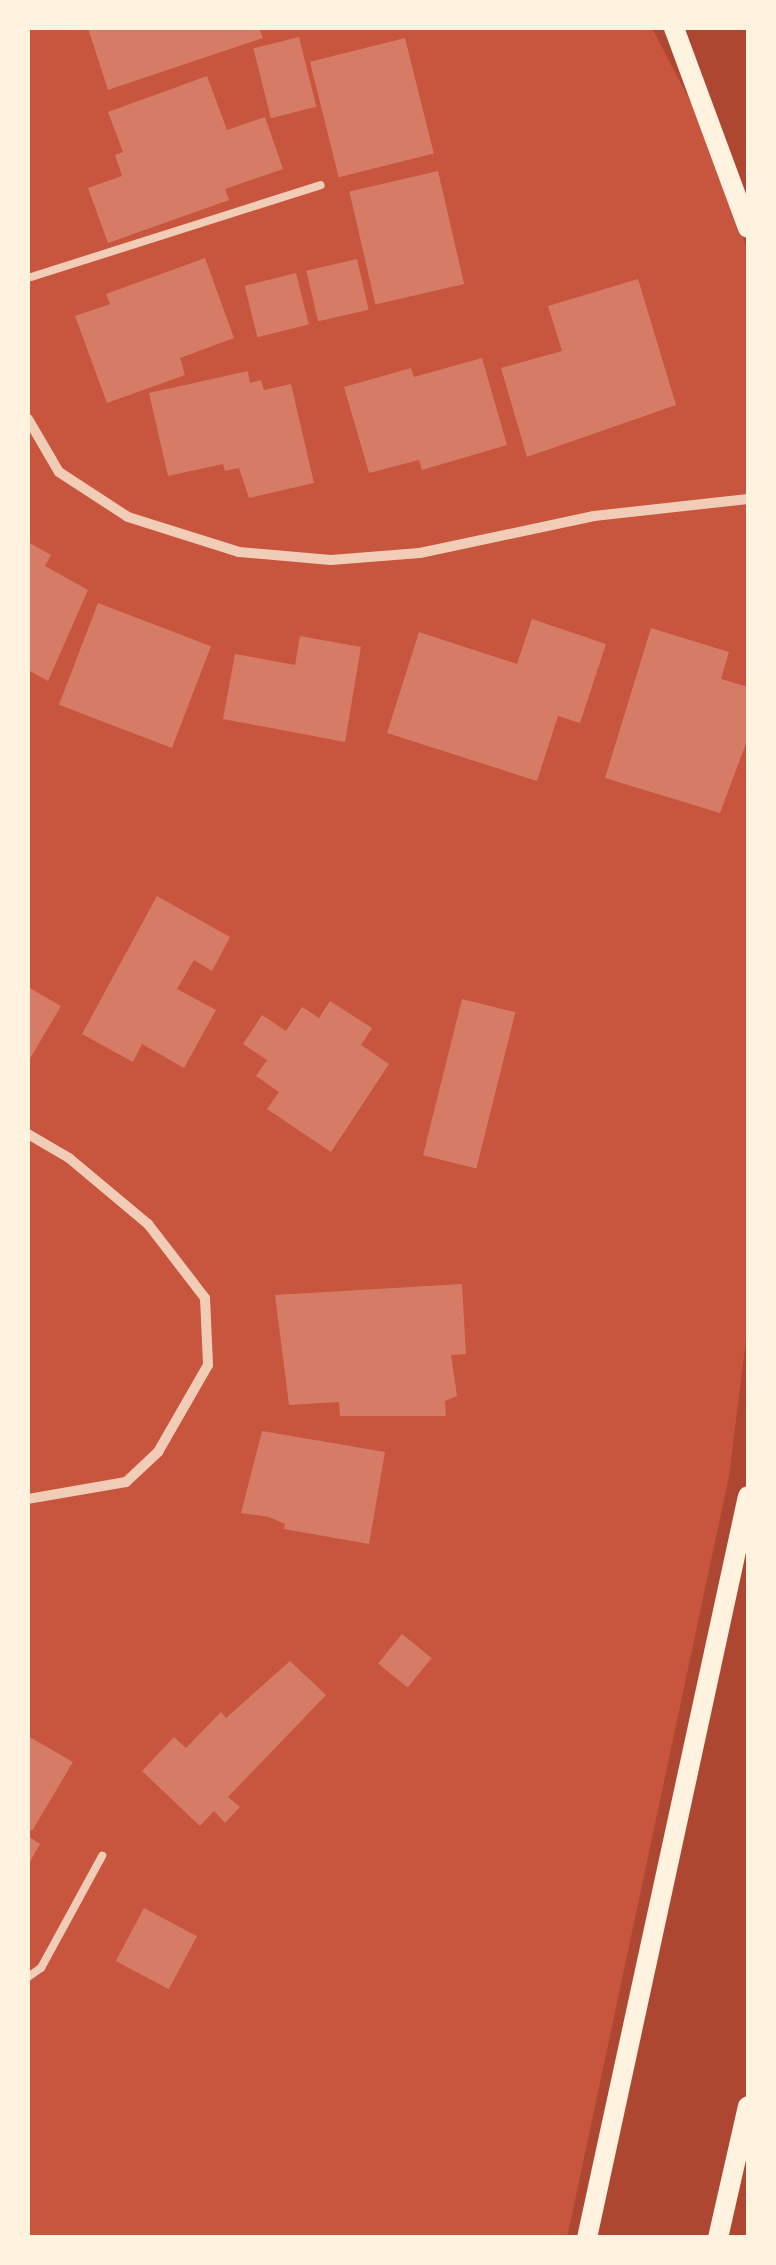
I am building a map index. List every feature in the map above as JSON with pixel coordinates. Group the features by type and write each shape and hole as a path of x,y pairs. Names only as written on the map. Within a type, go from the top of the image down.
{"main road":[{"path":"674,28 748,228"},
{"path":"587,2238 748,1496"},
{"path":"718,2238 748,2106"}],"street":[{"path":"28,419 59,472 128,518 239,552 331,560 420,553 594,516 748,499"},
{"path":"28,1134 69,1158 148,1224 204,1298 208,1365 158,1452 126,1482 28,1500"}],"lane":[{"path":"28,278 321,185"},
{"path":"28,1978 41,1968 102,1856"}],"shaded area":[{"path":"652,28 748,28 748,252 710,139"},
{"path":"748,1324 748,2237 567,2238 729,1476"}],"building":[{"path":"88,28 259,28 263,38 108,90"},
{"path":"299,37 316,107 271,118 253,48"},
{"path":"405,38 434,153 339,177 310,62"},
{"path":"207,76 227,130 265,117 283,169 225,189 229,200 108,243 88,188 122,176 115,155 123,152 108,112"},
{"path":"438,171 464,284 375,304 349,191"},
{"path":"205,258 234,338 180,358 185,375 107,403 75,316 110,304 106,294"},
{"path":"357,259 369,310 318,321 306,271"},
{"path":"296,273 309,324 257,337 245,286"},
{"path":"638,279 676,405 527,457 501,368 562,351 548,306"},
{"path":"482,358 507,445 422,470 419,460 369,473 344,387 411,368 414,377"},
{"path":"248,371 250,383 261,380 264,390 291,384 314,483 249,498 239,468 225,471 223,464 168,476 149,393"},
{"path":"28,542 51,555 45,566 88,590 48,681 28,670"},
{"path":"98,603 211,646 172,748 59,705"},
{"path":"532,619 606,644 580,723 558,716 537,781 387,733 419,632 517,664"},
{"path":"651,628 729,652 721,679 748,687 748,738 720,813 605,778"},
{"path":"300,636 361,647 345,742 223,719 235,654 295,665"},
{"path":"157,896 230,937 212,971 194,960 177,989 216,1010 184,1068 142,1044 133,1062 82,1034"},
{"path":"28,987 61,1006 28,1062"},
{"path":"462,999 515,1012 476,1169 423,1155"},
{"path":"330,1001 372,1028 361,1045 389,1064 331,1152 267,1109 279,1092 256,1076 267,1060 243,1044 262,1015 286,1031 302,1007 319,1018"},
{"path":"462,1284 466,1354 451,1355 457,1396 445,1401 446,1416 340,1416 339,1402 289,1405 275,1295"},
{"path":"262,1431 385,1452 369,1544 284,1529 285,1524 269,1517 241,1513"},
{"path":"402,1634 432,1658 408,1687 378,1664"},
{"path":"290,1661 326,1695 228,1797 240,1807 225,1823 214,1811 200,1826 142,1771 174,1737 186,1748 221,1712 226,1718"},
{"path":"28,1736 73,1762 32,1831 28,1828"},
{"path":"28,1836 40,1844 28,1865"},
{"path":"144,1908 197,1936 169,1989 116,1961"}]}
